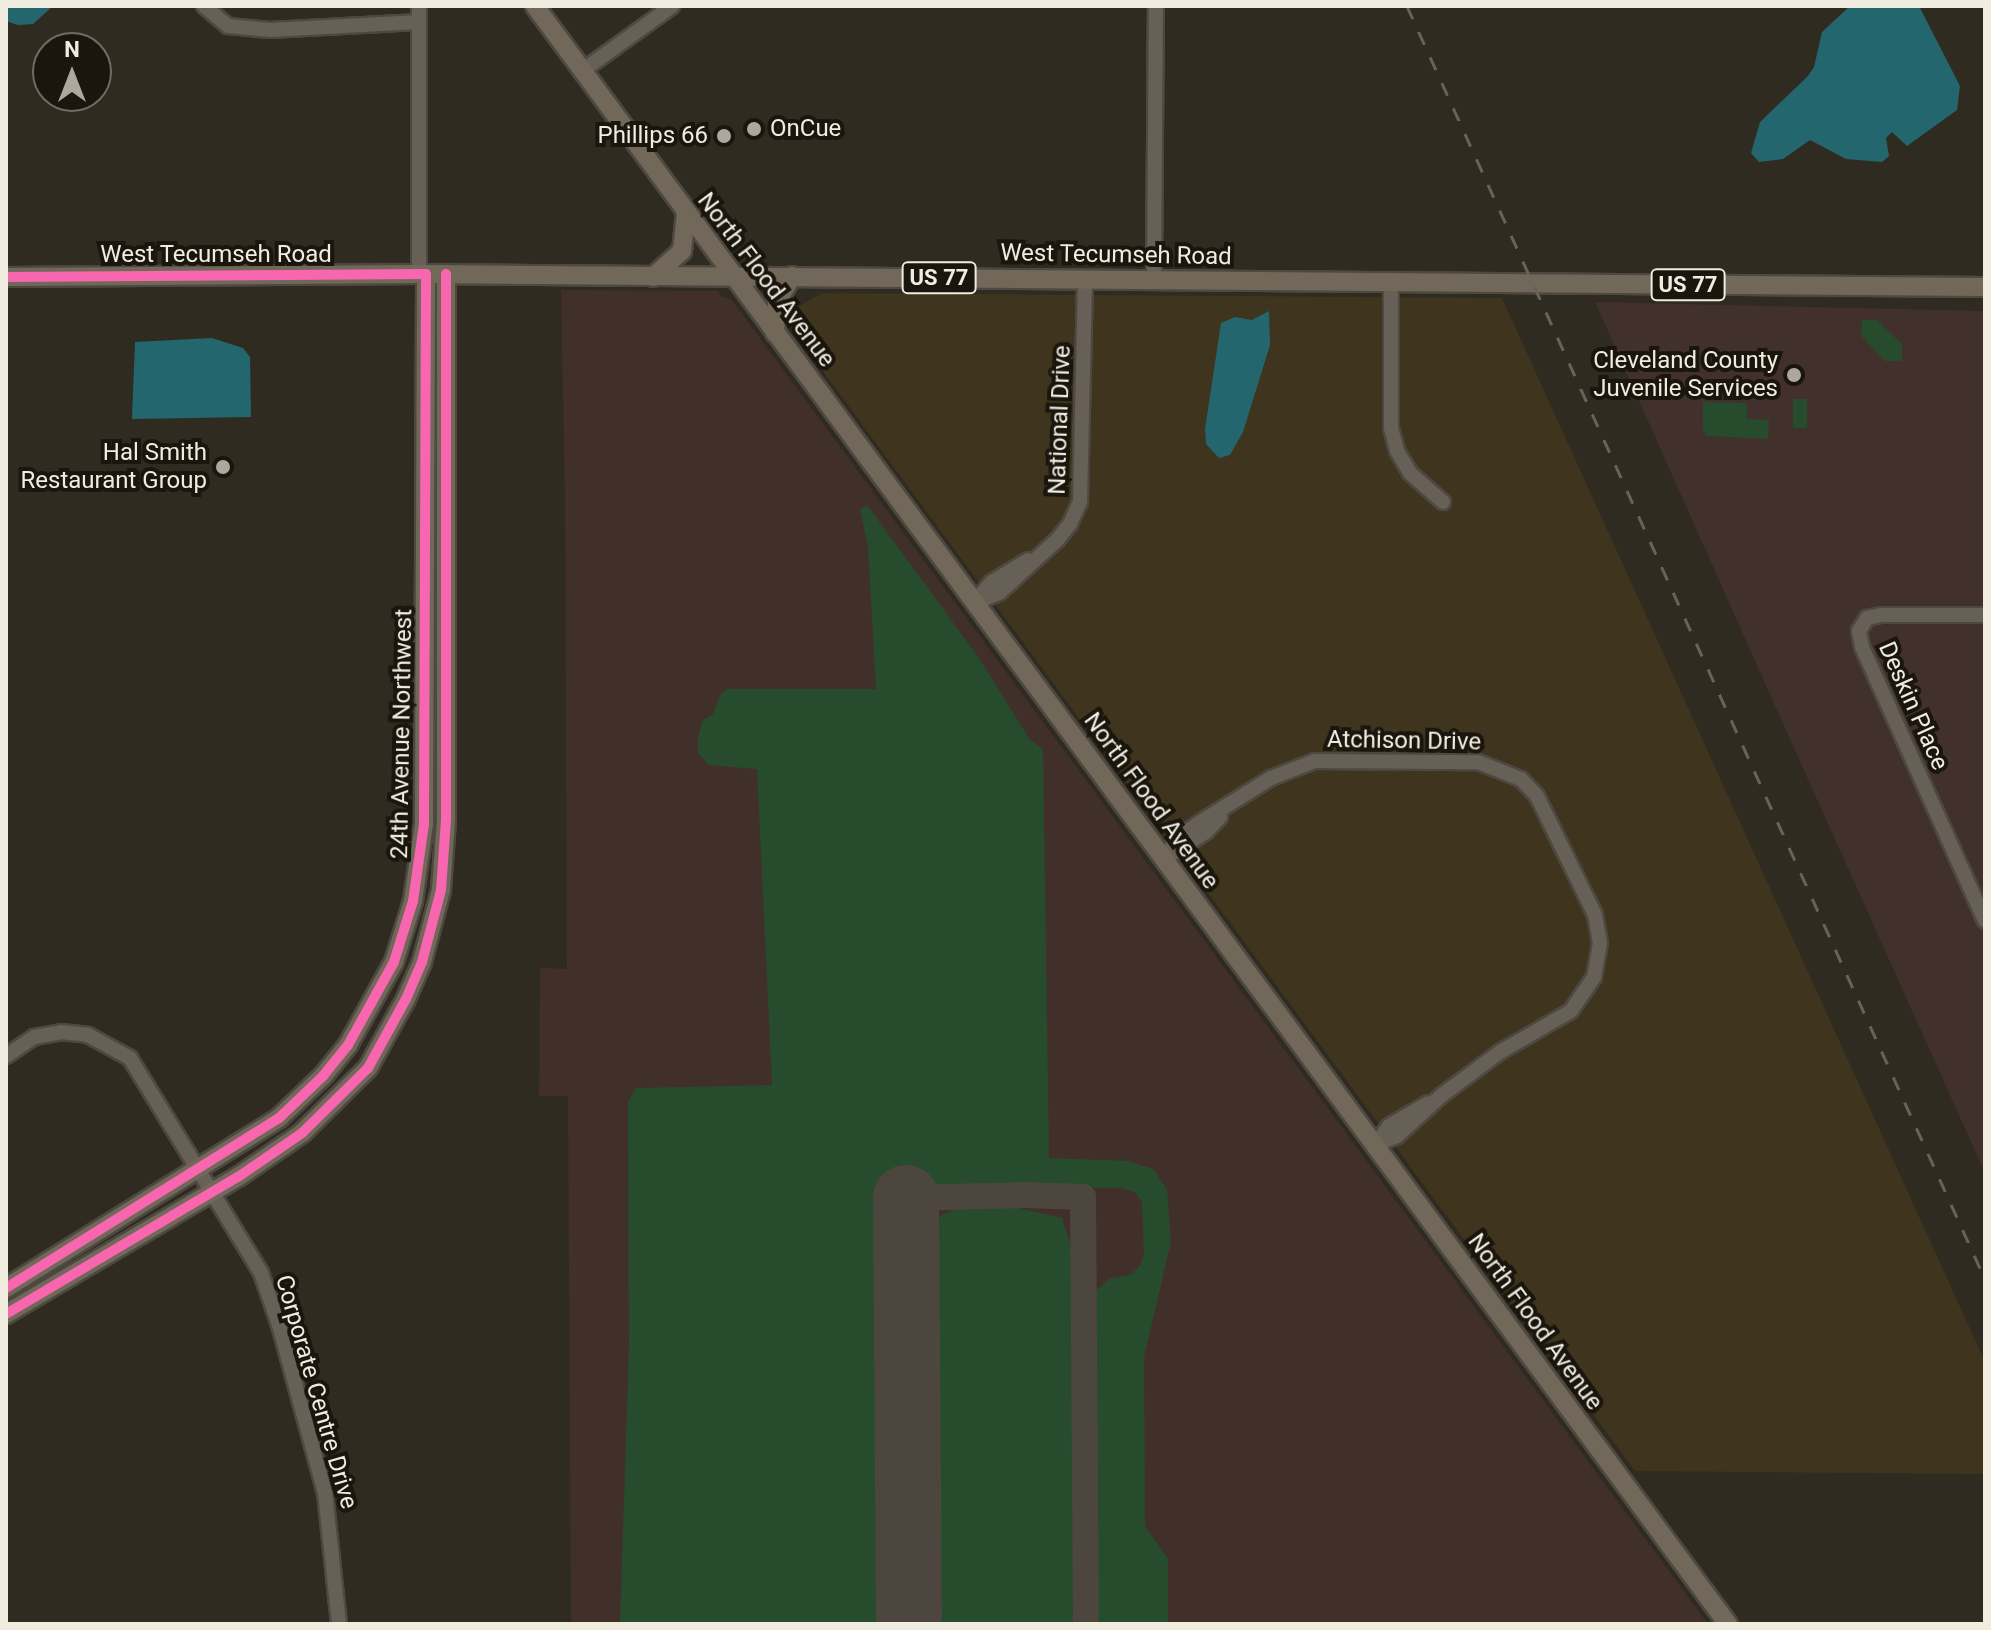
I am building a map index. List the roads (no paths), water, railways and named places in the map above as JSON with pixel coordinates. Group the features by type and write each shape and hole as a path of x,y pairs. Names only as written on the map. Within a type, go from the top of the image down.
{"main road":[{"name":"North Flood Avenue","path":"535,6 1728,1624"},
{"path":"653,277 680,255 686,237 686,213"},
{"name":"24th Avenue Northwest","path":"6,1288 279,1118 337,1059 377,999 402,943 413,901 424,824 422,274"},
{"name":"West Tecumseh Road","path":"6,277 446,274 1985,287"},
{"name":"24th Avenue Northwest","path":"6,1314 212,1193 302,1133 368,1068 406,999 433,924 444,868 446,274"},
{"path":"775,333 777,302 792,276"},
{"path":"52,1286 91,1233"}],"street":[{"path":"204,6 228,26 270,30 419,22"},
{"name":"24th Avenue Northwest","path":"419,6 422,274"},
{"path":"582,71 672,6"},
{"path":"1154,280 1156,6"},
{"name":"National Drive","path":"975,603 999,593 1046,551 1070,524 1082,493 1085,279"},
{"path":"1391,282 1391,428 1397,451 1410,473 1443,502"},
{"name":"Deskin Place","path":"1985,615 1873,616 1862,623 1859,636 1985,921"},
{"name":"Atchison Drive","path":"1163,859 1206,832 1229,807 1271,778 1315,761 1486,764 1521,779 1537,796 1595,915 1600,943 1598,967 1588,989 1563,1016 1500,1052 1442,1095 1389,1126 1375,1145"},
{"name":"Corporate Centre Drive","path":"6,1056 34,1037 61,1032 88,1035 117,1047 141,1069 261,1273 279,1325 325,1493 339,1624"}],"water":[{"path":"6,6 53,6 33,24 18,25 6,21"},
{"path":"1850,6 1919,6 1960,86 1957,110 1907,146 1892,132 1886,138 1889,156 1882,162 1846,159 1810,140 1783,159 1759,162 1751,153 1760,122 1808,76 1814,67 1822,32"},
{"path":"1269,311 1270,345 1243,432 1230,455 1219,458 1206,444 1205,429 1221,323 1235,317 1252,320"},
{"path":"212,338 243,348 250,357 251,417 132,419 135,342"}],"railway":[{"path":"1407,6 1985,1279"}],"place":[{"name":"OnCue","path":"754,129"},
{"name":"Phillips 66","path":"724,136"},
{"name":"Cleveland County Juvenile Services","path":"1794,375"},
{"name":"Hal Smith Restaurant Group","path":"223,467"}]}
